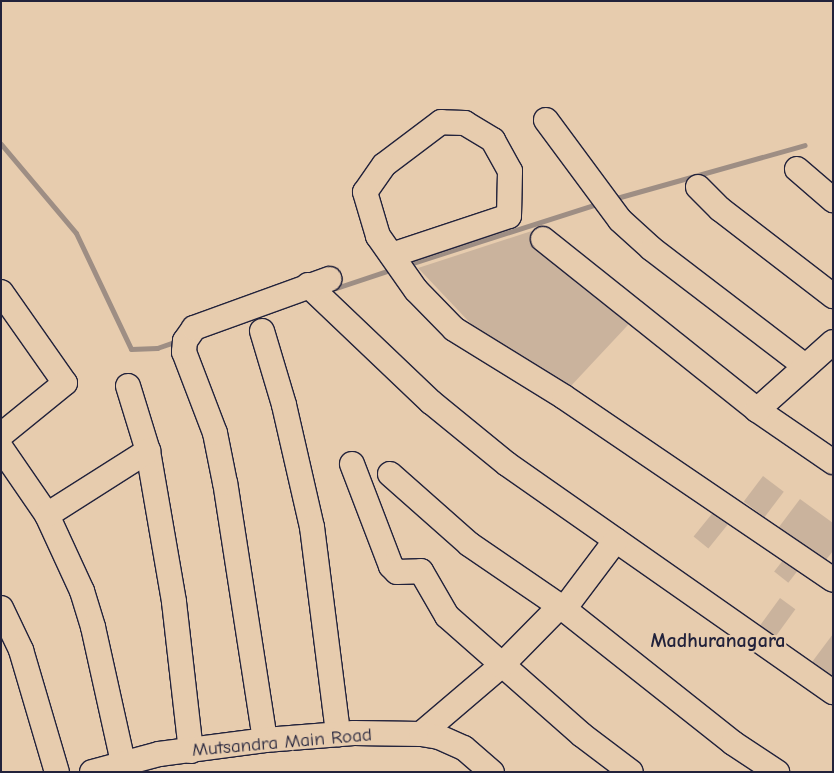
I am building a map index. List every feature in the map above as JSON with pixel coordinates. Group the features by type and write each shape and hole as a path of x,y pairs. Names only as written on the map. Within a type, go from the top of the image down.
{"street":[{"path":"546,120 620,220 652,249 805,366"},
{"path":"392,256 509,216 510,171 493,140 465,123 441,122 384,164 366,192 378,236 392,256 416,290 454,329 572,402 833,580"},
{"path":"797,169 833,200"},
{"path":"698,187 720,209 833,296"},
{"path":"542,239 757,410 833,462"},
{"path":"265,740 225,483 214,433 184,352 185,341 194,328 319,282 431,402 507,464 833,692"},
{"path":"1,292 65,383 1,435"},
{"path":"262,331 284,405 312,527 338,734"},
{"path":"757,410 833,342"},
{"path":"128,386 148,451 174,602 191,751"},
{"path":"1,448 47,515 82,591 94,627 123,762"},
{"path":"47,515 148,451"},
{"path":"352,464 391,566 397,572 421,571 447,616 501,666 631,772"},
{"path":"390,474 469,544 562,608 733,743 777,772"},
{"path":"421,734 501,666 562,608 616,540"},
{"path":"1,608 21,650 57,772"},
{"name":"Mutsandra Main Road","path":"92,772 123,762 164,763 191,751 265,740 338,734 421,734 464,748 492,772"}],"shaded area":[{"path":"541,228 642,310 569,388 475,328 418,268"},
{"path":"763,476 784,492 765,517 744,502"},
{"path":"800,499 833,523 833,551 825,561 779,527"},
{"path":"715,510 730,522 708,548 694,536"},
{"path":"784,559 798,570 788,583 774,572"},
{"path":"780,598 795,609 775,637 760,626"},
{"path":"833,634 833,678 812,662"}],"waterway":[{"path":"1,144 76,233 131,349 157,348 177,341"},
{"path":"613,199 805,145"},
{"path":"406,265 600,203"},
{"path":"330,290 393,269"}],"district":[{"name":"Madhuranagara","path":"718,640"}]}
